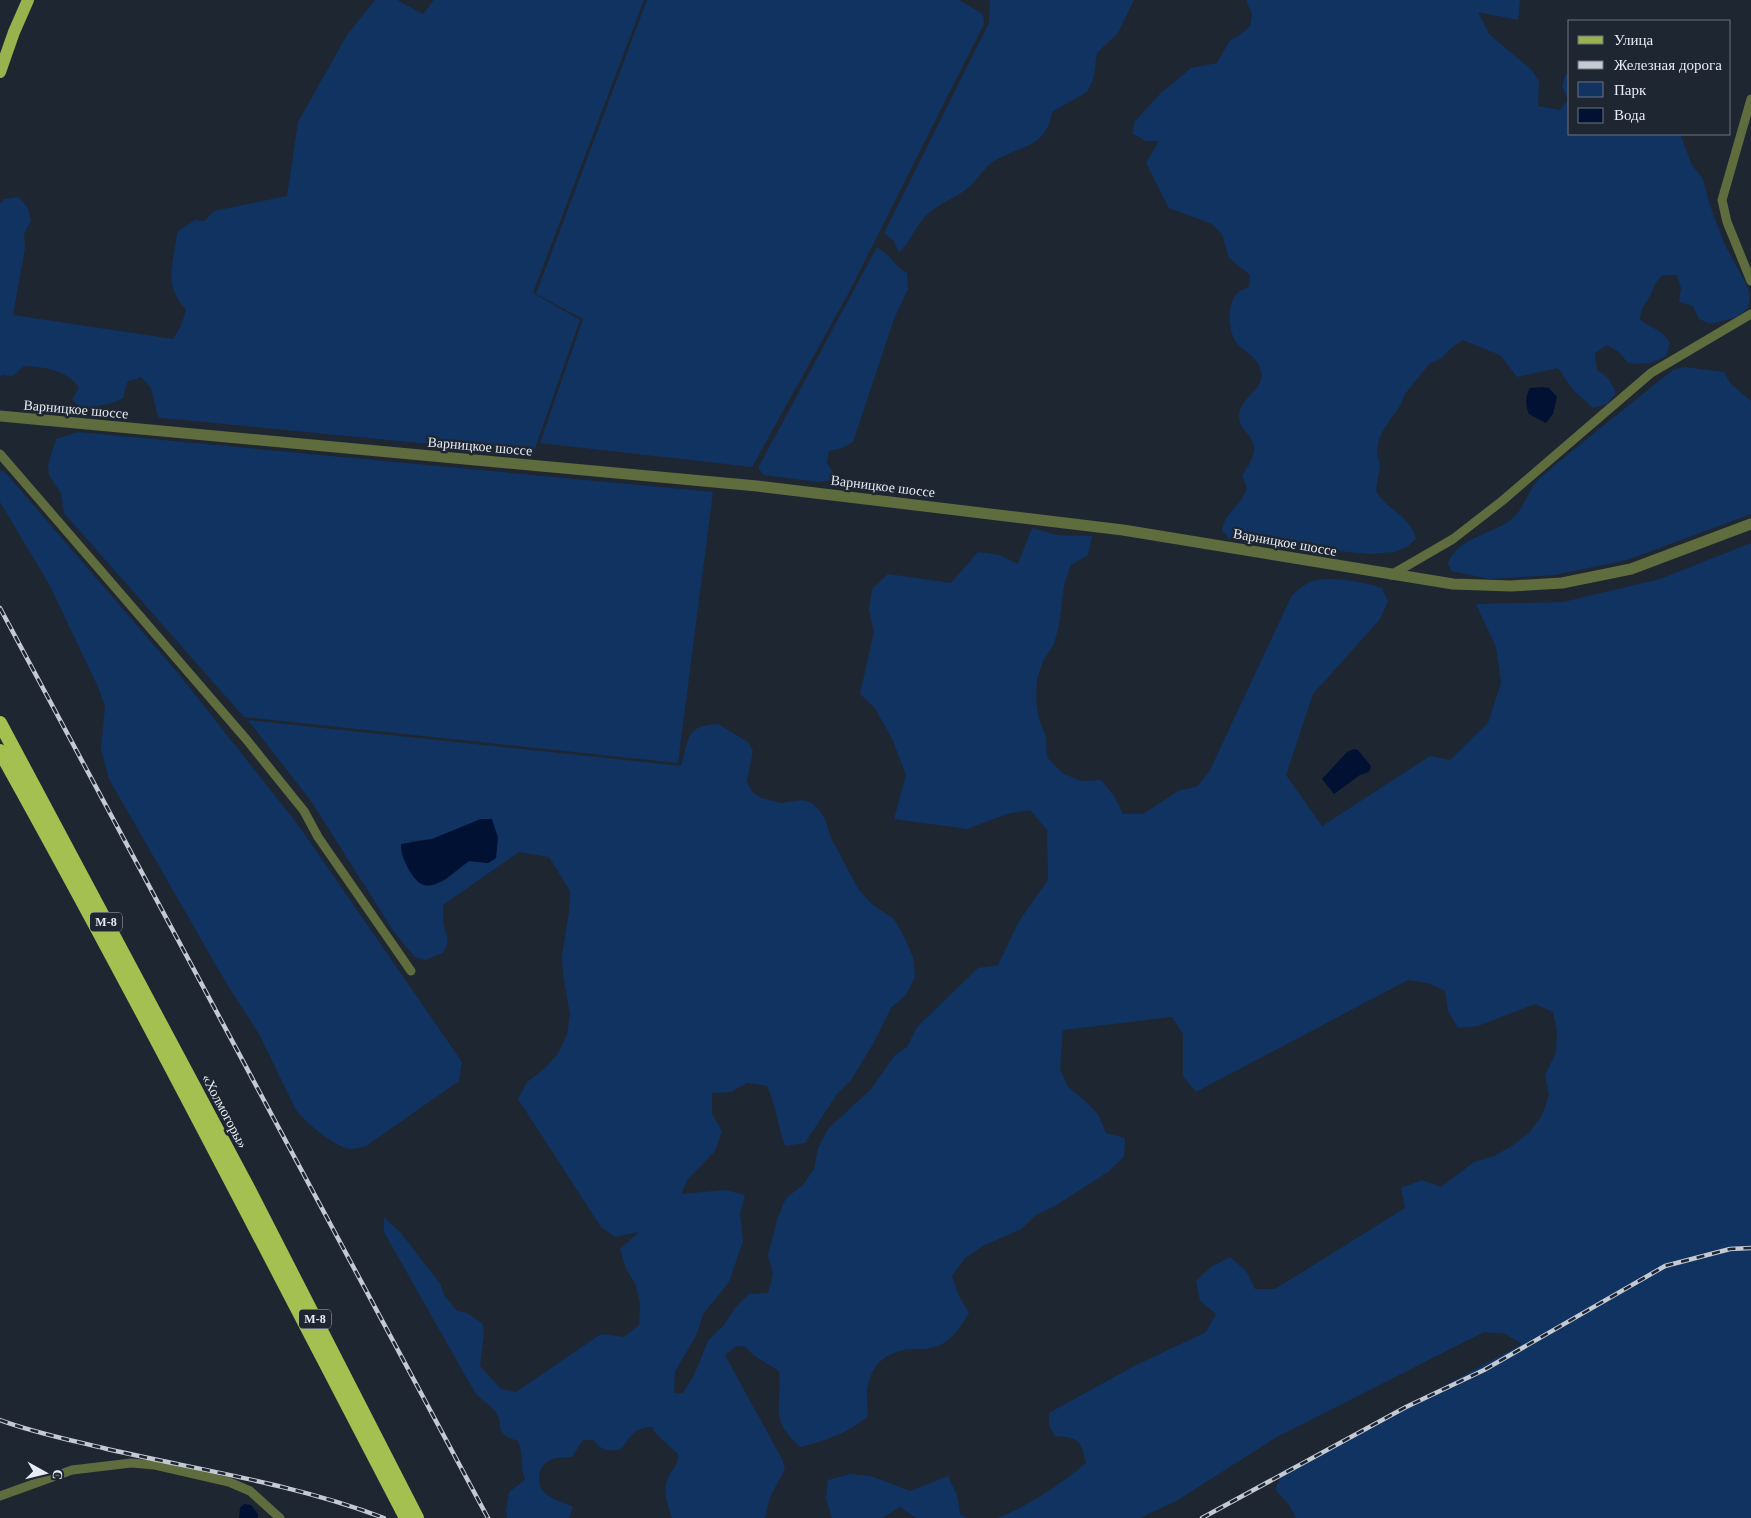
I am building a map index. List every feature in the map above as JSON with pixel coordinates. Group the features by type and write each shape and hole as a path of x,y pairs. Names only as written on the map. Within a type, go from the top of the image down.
{"highway":[{"name":"«Холмогоры»","path":"0,723 247,1186 416,1518"},
{"name":"«Холмогоры»","path":"0,751 58,854 196,1113 406,1518"}],"main road":[{"path":"0,72 28,0"}],"street":[{"path":"1751,99 1722,200 1728,222 1751,281"},
{"path":"1391,575 1467,528 1651,373 1751,314"},
{"name":"Варницкое шоссе","path":"0,416 757,486 1123,530 1454,584 1511,586 1562,583 1631,569 1751,524"},
{"path":"0,454 141,614 304,811 318,838 411,971"},
{"path":"0,1496 72,1470 131,1463 155,1465 229,1482 250,1491 280,1518"}],"green space":[{"path":"375,0 397,0 423,14 434,0 644,0 533,293 580,320 533,454 162,418 158,417 151,388 141,377 127,382 123,398 118,401 83,409 72,400 79,387 74,381 61,373 40,367 24,366 13,376 2,375 0,378 0,204 4,199 19,197 28,208 31,221 24,234 25,248 13,315 173,339 181,326 186,310 174,291 172,282 171,273 177,232 195,220 204,221 214,211 287,196 298,122 347,35"},
{"path":"647,0 959,0 983,14 984,24 848,294 752,467 540,443 583,319 536,294"},
{"path":"990,0 1134,0 1118,33 1097,53 1093,80 1087,92 1052,112 1049,124 1038,140 994,161 968,188 927,214 899,253 894,241 884,233 989,23"},
{"path":"1246,0 1520,0 1518,20 1478,12 1489,34 1532,70 1539,81 1538,106 1560,110 1568,100 1568,135 1680,135 1692,165 1703,179 1724,243 1745,282 1750,295 1748,308 1737,317 1710,324 1699,319 1693,306 1679,302 1681,288 1677,275 1663,275 1643,307 1640,320 1667,338 1670,343 1666,356 1656,361 1638,364 1628,363 1619,352 1607,345 1595,353 1597,370 1608,378 1616,393 1607,404 1593,408 1573,390 1558,368 1517,377 1500,355 1463,340 1451,348 1442,358 1429,364 1405,394 1400,406 1379,439 1377,452 1380,466 1376,491 1386,504 1409,524 1413,531 1416,539 1407,547 1395,552 1369,554 1230,540 1222,530 1227,517 1241,500 1247,488 1242,475 1250,463 1254,449 1252,440 1240,424 1240,410 1260,383 1261,378 1261,371 1257,362 1236,342 1230,324 1232,302 1239,292 1249,287 1250,275 1229,258 1222,234 1212,224 1169,208 1146,163 1159,141 1146,141 1133,134 1134,122 1161,93 1191,68 1217,63 1230,40 1250,26 1252,14"},
{"path":"1566,73 1568,74 1568,100 1562,86"},
{"path":"877,247 907,273 908,289 894,319 853,442 842,448 829,451 827,463 834,474 832,480 818,482 764,475 758,468"},
{"path":"1685,367 1724,372 1730,383 1751,401 1751,514 1627,560 1554,575 1490,579 1451,571 1448,563 1459,548 1512,519 1540,478 1673,370"},
{"path":"78,432 713,492 678,763 244,717 64,513 61,493 49,475 48,465 56,439"},
{"path":"0,471 4,471 177,672 299,826 462,1062 459,1081 366,1146 351,1149 340,1146 319,1132 296,1110 259,1034 225,981 109,779 101,749 105,706 98,687 50,586 0,502"},
{"path":"1032,528 1057,535 1092,536 1088,555 1071,565 1064,585 1059,625 1054,644 1043,661 1037,679 1036,698 1039,719 1046,737 1047,757 1062,773 1081,781 1101,780 1114,796 1123,814 1143,814 1178,791 1198,786 1210,770 1292,595 1308,583 1324,579 1355,581 1382,588 1388,601 1380,619 1313,694 1286,775 1322,826 1430,756 1450,760 1488,723 1501,683 1496,647 1476,604 1563,602 1660,579 1751,543 1751,1518 1296,1518 1289,1505 1275,1489 1285,1469 1308,1459 1522,1344 1505,1334 1484,1332 1275,1438 1178,1500 1140,1518 998,1518 1044,1494 1086,1463 1080,1444 1077,1441 1055,1436 1049,1425 1049,1413 1134,1366 1206,1332 1216,1314 1200,1301 1196,1281 1211,1267 1230,1257 1246,1271 1255,1289 1275,1289 1405,1208 1401,1188 1422,1180 1441,1187 1474,1162 1494,1156 1512,1146 1530,1132 1542,1115 1549,1095 1545,1075 1556,1052 1557,1032 1553,1012 1535,1004 1478,1026 1458,1028 1448,1011 1445,991 1428,983 1408,980 1196,1092 1183,1076 1183,1034 1172,1017 1063,1030 1060,1069 1068,1087 1098,1114 1106,1133 1125,1138 1124,1157 1108,1172 1055,1206 1036,1215 1021,1229 983,1246 965,1258 952,1276 959,1296 969,1313 950,1338 937,1346 904,1350 883,1359 871,1374 868,1384 868,1416 836,1436 800,1447 783,1427 780,1419 779,1371 753,1355 746,1347 736,1346 725,1355 782,1459 785,1469 770,1497 765,1518 672,1518 666,1498 666,1483 676,1464 678,1454 656,1434 652,1427 646,1427 630,1437 621,1449 609,1450 602,1448 593,1440 583,1440 572,1457 554,1458 547,1461 539,1474 539,1484 544,1492 551,1497 573,1507 569,1518 507,1518 506,1511 509,1492 525,1480 518,1441 504,1435 500,1428 498,1415 474,1391 384,1232 384,1217 401,1233 441,1285 444,1295 457,1311 467,1313 483,1324 484,1335 480,1366 501,1389 516,1392 601,1334 624,1337 639,1325 640,1304 636,1285 626,1269 620,1249 639,1232 615,1237 601,1227 518,1099 527,1082 544,1069 558,1054 567,1034 570,1015 563,975 562,955 569,912 570,891 549,857 519,852 443,905 443,924 448,940 443,953 425,960 415,957 394,932 311,801 248,720 681,766 690,736 694,731 699,727 718,724 748,742 753,751 747,781 752,792 761,798 781,803 802,800 812,803 825,819 831,838 859,890 873,905 894,919 913,957 915,977 906,995 891,1008 873,1044 851,1080 837,1094 805,1143 785,1146 767,1086 747,1083 731,1092 712,1093 712,1114 722,1131 715,1151 688,1179 681,1194 725,1190 745,1195 740,1214 743,1241 729,1282 703,1314 697,1334 675,1372 674,1393 683,1393 694,1375 709,1339 724,1325 735,1308 749,1294 768,1293 773,1274 768,1255 778,1217 786,1198 803,1185 814,1169 818,1148 828,1129 871,1089 895,1055 907,1047 917,1027 978,968 998,965 1019,921 1048,880 1047,830 1030,810 1007,814 967,829 894,819 906,775 893,741 875,708 860,694 874,632 869,610 872,589 888,574 951,583 978,552 1000,555 1018,564","holes":["481,819 496,858 488,863 469,861 444,881 425,886 412,873 410,861 411,841 432,839"]},
{"path":"850,1474 871,1476 910,1491 948,1476 957,1495 960,1514 967,1518 916,1518 900,1507 882,1518 832,1518 826,1499 828,1480"}],"water":[{"path":"1530,388 1549,388 1557,397 1553,414 1546,423 1529,414 1526,404"},
{"path":"1354,749 1358,750 1371,766 1369,772 1360,775 1334,794 1322,779 1347,752"},
{"path":"481,819 492,819 498,838 496,858 488,863 469,861 447,878 432,885 425,885 418,881 411,873 405,863 401,844 432,839"},
{"path":"244,1504 251,1505 258,1514 258,1518 239,1518 240,1508"}],"railway":[{"path":"0,608 488,1518"},
{"path":"1202,1518 1406,1407 1484,1370 1665,1266 1730,1249 1751,1248"},
{"path":"0,1420 40,1433 107,1449 282,1487 350,1506 384,1518"}]}
